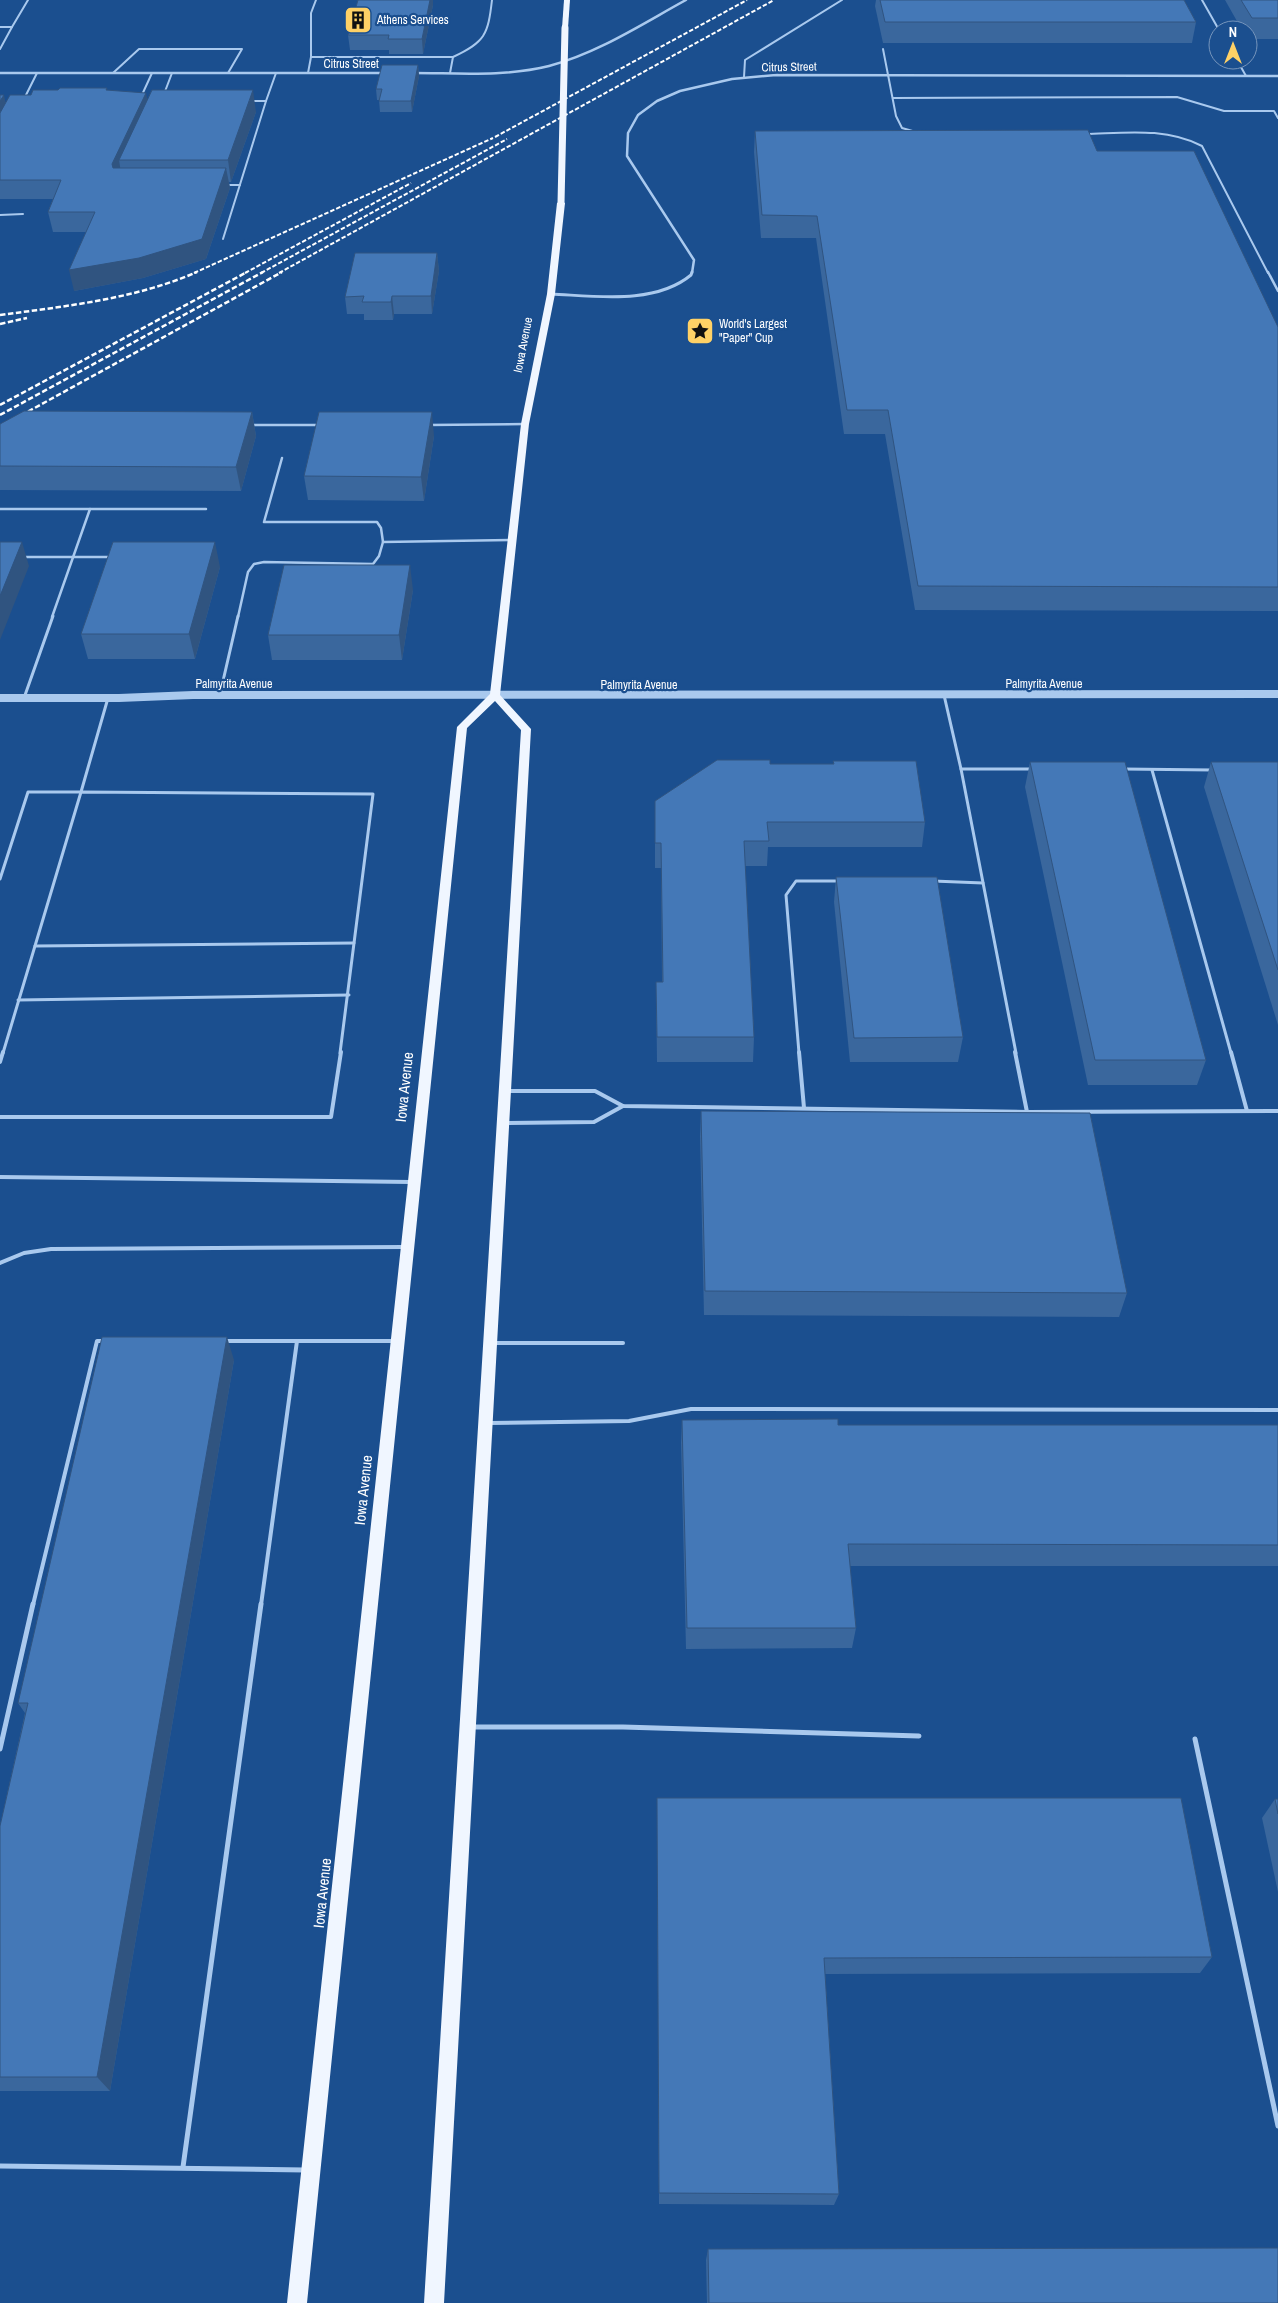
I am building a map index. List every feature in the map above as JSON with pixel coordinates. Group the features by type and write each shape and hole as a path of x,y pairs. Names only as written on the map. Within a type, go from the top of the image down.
{"main road":[{"name":"Iowa Avenue","path":"297,2303 462,727 494,695 525,424 551,294 561,202 567,0"},
{"path":"434,2303 526,729 494,695"}],"street":[{"path":"412,73 500,73 548,66 589,51 686,0"},
{"name":"Citrus Street","path":"0,73 393,73"},
{"name":"Citrus Street","path":"551,294 640,294 671,288 689,279 693,273 694,260 627,156 624,141 626,131 640,113 662,99 692,87 744,77 889,75 1278,76"},
{"name":"Palmyrita Avenue","path":"0,698 220,695 1278,694"}],"lane":[{"path":"0,49 28,0"},
{"path":"308,73 312,57 311,13 316,0"},
{"path":"312,57 453,57 474,47 487,35 492,0"},
{"path":"744,77 745,60 842,0"},
{"path":"1202,0 1213,20"},
{"path":"0,27 12,27"},
{"path":"113,73 139,49 242,49 228,73"},
{"path":"883,49 896,116 902,128 918,132"},
{"path":"450,73 453,57"},
{"path":"1243,70 1246,76"},
{"path":"20,103 37,73"},
{"path":"132,96 142,96 152,73"},
{"path":"163,96 172,73"},
{"path":"223,239 276,73"},
{"path":"25,96 35,96"},
{"path":"893,98 1177,97 1224,111 1274,111 1278,118"},
{"path":"247,101 266,101"},
{"path":"1081,134 1158,133 1190,138 1202,146 1278,291"},
{"path":"221,185 240,185"},
{"path":"0,215 23,214"},
{"path":"425,424 525,424"},
{"path":"245,425 325,425"},
{"path":"220,695 248,572 254,564 264,562 373,564 379,556 383,542 381,528 377,522 264,522 282,458"},
{"path":"0,509 206,509"},
{"path":"24,698 90,509"},
{"path":"383,542 512,540"},
{"path":"16,557 123,557"},
{"path":"944,695 961,769 1026,1112"},
{"path":"0,1062 108,698"},
{"path":"961,769 1037,769"},
{"path":"1113,769 1220,770"},
{"path":"1152,770 1247,1111"},
{"path":"0,879 28,792 373,794 349,995 331,1117 0,1117"},
{"path":"804,1108 786,895 796,881 844,880"},
{"path":"928,881 983,883"},
{"path":"35,946 354,943"},
{"path":"18,1000 349,995"},
{"path":"506,1092 595,1091 623,1106 1026,1112 1278,1111"},
{"path":"504,1123 594,1122 623,1106"},
{"path":"0,1177 413,1182"},
{"path":"0,1263 29,1250 44,1249 407,1247"},
{"path":"0,1748 51,1524 97,1341 116,1341"},
{"path":"221,1341 397,1341"},
{"path":"183,2167 297,1341"},
{"path":"491,1343 623,1343"},
{"path":"486,1423 629,1421 691,1409 1278,1410"},
{"path":"468,1726 623,1727 919,1736"},
{"path":"1195,1739 1278,2126"},
{"path":"0,2166 312,2170"}],"building":[{"path":"358,0 430,0 422,39 388,39 389,35 348,35"},
{"path":"880,0 1184,0 1196,22 885,22"},
{"path":"1241,0 1278,0 1278,18 1252,18"},
{"path":"382,65 418,65 411,101 379,101 382,89 376,89"},
{"path":"60,88 107,88 106,90 146,93 112,164 113,168 226,168 202,239 139,258 69,270 95,212 48,212 61,180 0,180 0,113 10,95 31,95 33,90 58,90"},
{"path":"152,90 253,90 228,160 119,160"},
{"path":"1088,130 1097,151 1194,151 1278,327 1278,587 918,586 888,410 847,410 817,216 762,215 755,131"},
{"path":"355,253 437,253 431,296 392,296 391,302 362,302 364,296 345,297"},
{"path":"24,411 252,412 236,467 0,466 0,424"},
{"path":"319,412 432,412 421,477 304,476"},
{"path":"0,542 22,542 0,596"},
{"path":"113,542 215,542 189,634 81,634"},
{"path":"284,565 410,565 399,635 268,635"},
{"path":"717,760 770,760 770,764 834,764 833,761 916,761 925,822 767,822 769,841 744,841 754,1037 657,1037 656,982 663,982 661,843 655,843 655,801"},
{"path":"1030,762 1125,762 1206,1060 1095,1060"},
{"path":"1211,762 1278,762 1278,970"},
{"path":"836,877 937,877 963,1037 854,1038"},
{"path":"701,1111 1090,1113 1127,1293 705,1291"},
{"path":"102,1337 227,1337 97,2077 0,2077 0,1826 28,1703 18,1703"},
{"path":"838,1419 838,1425 1278,1425 1278,1545 848,1544 856,1628 687,1628 682,1420"},
{"path":"657,1798 1181,1798 1212,1957 824,1958 839,2194 659,2193"},
{"path":"1275,1799 1278,1799 1278,1814"},
{"path":"1278,2248 1278,2303 709,2303 708,2249"}],"railway":[{"path":"495,137 747,0"},
{"path":"279,273 774,0"},
{"path":"194,273 493,138"},
{"path":"261,273 507,139"},
{"path":"245,273 411,183"},
{"path":"0,315 75,305 125,295 149,289 197,272"},
{"path":"0,405 247,272"},
{"path":"0,415 263,272"},
{"path":"0,427 282,272"},
{"path":"0,324 27,318"}],"place":[{"name":"Athens Services","path":"358,20"},
{"name":"World's Largest \"Paper\" Cup","path":"700,331"}]}
